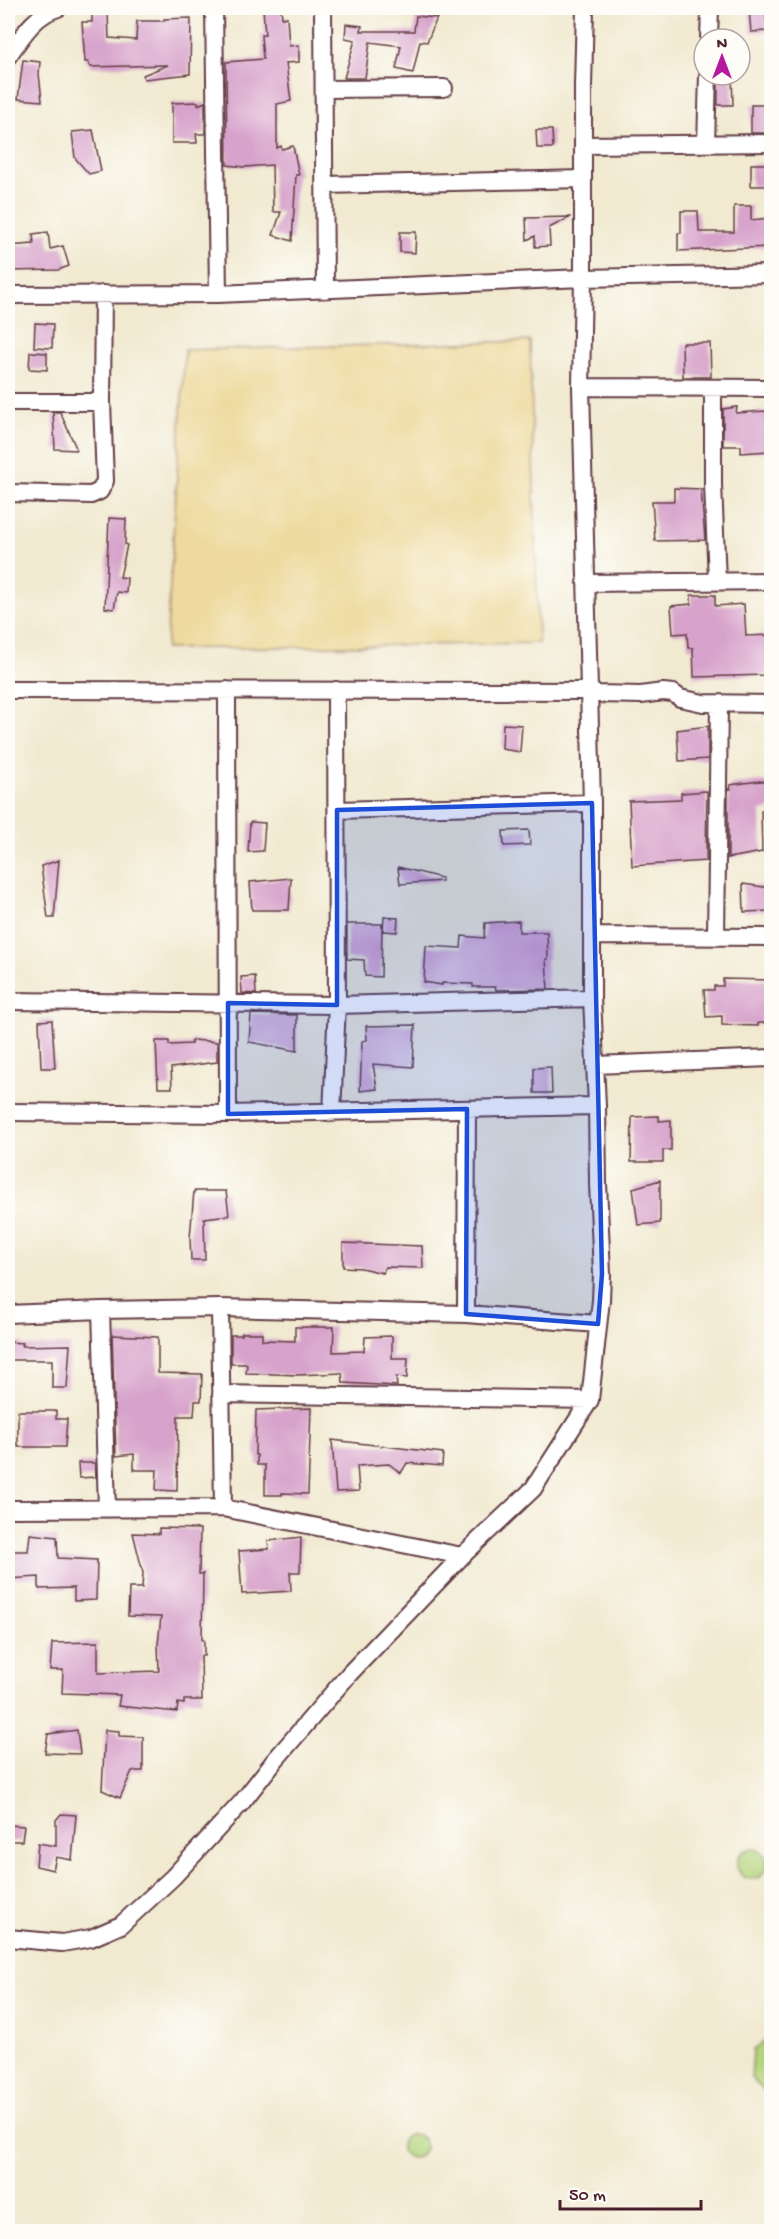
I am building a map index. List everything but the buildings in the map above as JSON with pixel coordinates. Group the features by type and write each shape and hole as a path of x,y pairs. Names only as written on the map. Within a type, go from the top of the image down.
{"street":[{"path":"8,56 32,23 46,11 58,8"},
{"path":"214,8 218,294"},
{"path":"323,8 325,290"},
{"path":"8,1938 62,1943 91,1938 121,1925 173,1877 242,1802 275,1760 351,1673 462,1556 533,1489 590,1400 602,1274 592,998 592,803 581,387 584,279 585,8"},
{"path":"709,27 710,8"},
{"path":"706,144 708,87"},
{"path":"324,89 444,88"},
{"path":"583,145 771,143"},
{"path":"324,184 583,179"},
{"path":"8,295 218,294 771,274"},
{"path":"8,494 91,495 100,491 105,481 102,402 103,294"},
{"path":"581,387 771,388"},
{"path":"713,388 713,484 717,581"},
{"path":"8,402 102,402"},
{"path":"586,583 771,581"},
{"path":"8,690 588,691 598,694 641,695 663,692 703,703 771,704"},
{"path":"227,690 228,1114"},
{"path":"332,1113 337,1005 336,690"},
{"path":"716,937 719,704"},
{"path":"337,810 592,803"},
{"path":"592,936 771,937"},
{"path":"8,1001 337,1005 592,998"},
{"path":"595,1065 771,1058"},
{"path":"8,1112 332,1113 597,1106"},
{"path":"466,1314 467,1109"},
{"path":"8,1314 220,1308 466,1314 598,1324"},
{"path":"220,1308 223,1508"},
{"path":"100,1310 106,1509"},
{"path":"222,1394 590,1400"},
{"path":"8,1509 223,1508 462,1556"}],"highlighted area":[{"path":"592,803 602,1274 598,1324 466,1314 467,1109 228,1114 228,1003 337,1005 337,810"}],"green space":[{"path":"752,1849 758,1850 766,1858 766,1870 758,1878 752,1879 746,1878 738,1870 737,1864 738,1858 746,1850"},
{"path":"771,2035 771,2098 751,2078 753,2050"},
{"path":"413,2134 422,2137 425,2146 422,2155 413,2158 404,2155 401,2146 404,2137"}],"sand":[{"path":"530,341 538,643 166,649 185,350"}]}
